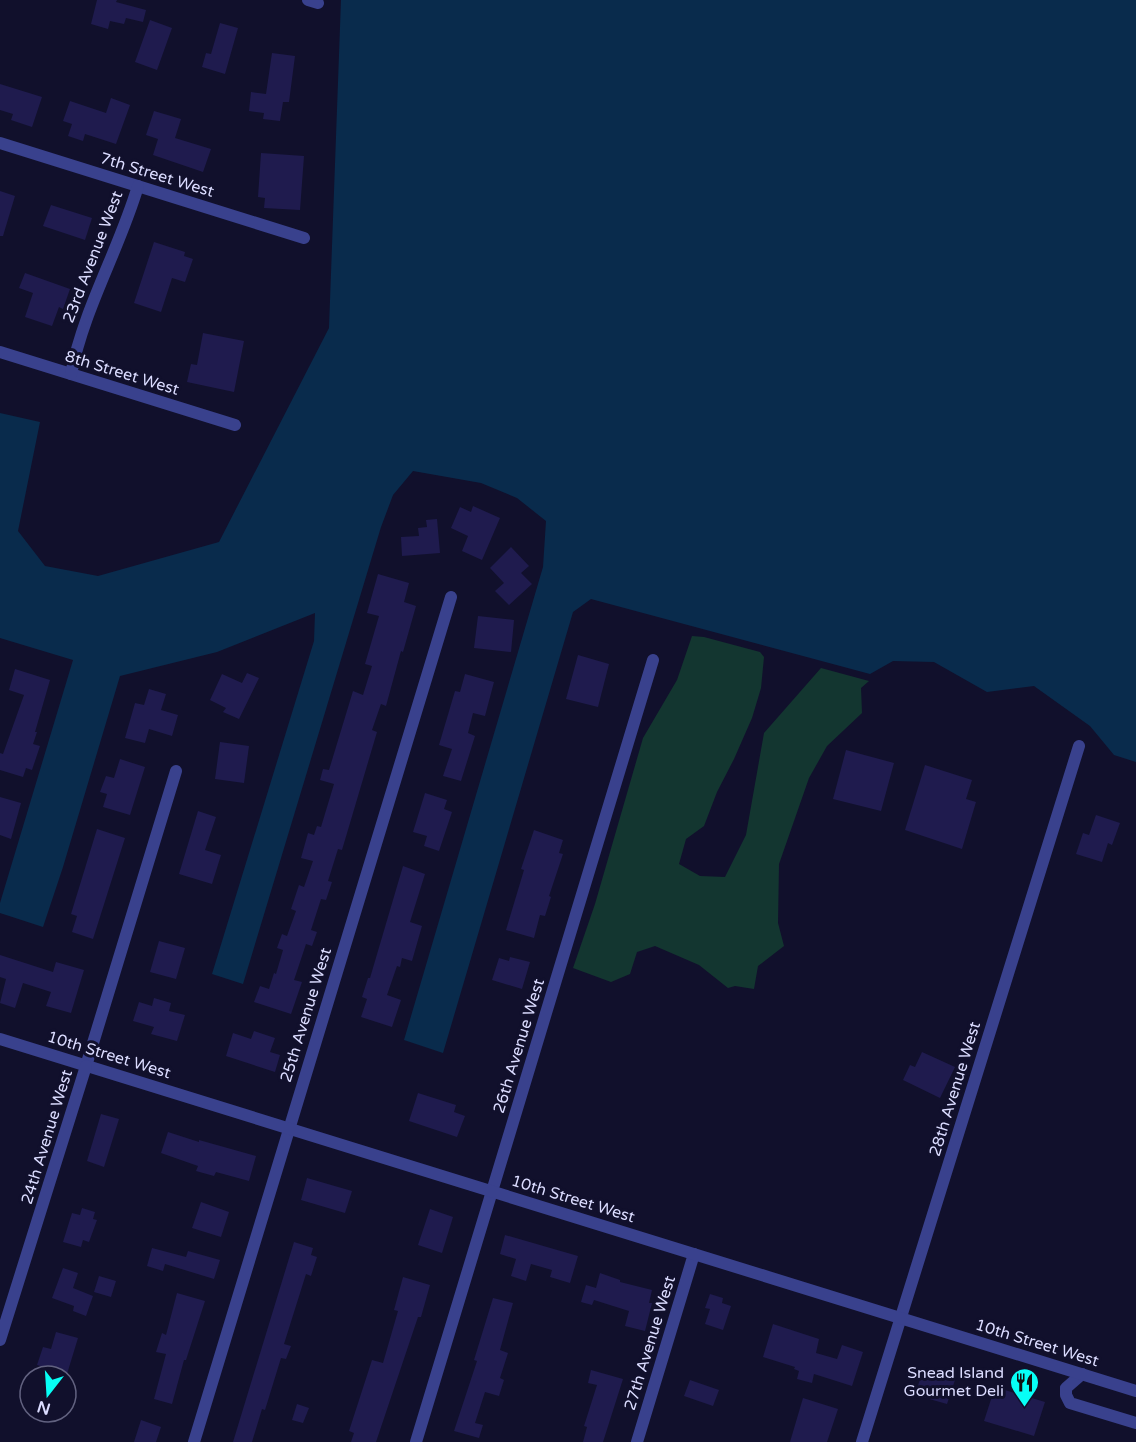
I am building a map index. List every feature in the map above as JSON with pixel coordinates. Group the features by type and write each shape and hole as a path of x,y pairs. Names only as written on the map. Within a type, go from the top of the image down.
{"street":[{"name":"7th Street West","path":"0,143 304,238"},
{"name":"23rd Avenue West","path":"71,374 75,350 129,217 138,186"},
{"name":"8th Street West","path":"0,352 235,425"},
{"name":"25th Avenue West","path":"194,1442 451,597"},
{"name":"26th Avenue West","path":"416,1442 653,660"},
{"name":"28th Avenue West","path":"863,1442 1079,746"},
{"name":"24th Avenue West","path":"0,1341 176,771"},
{"name":"10th Street West","path":"0,1039 1136,1391"},
{"name":"27th Avenue West","path":"638,1442 694,1254"},
{"path":"1082,1374 1066,1388 1066,1395 1070,1403 1136,1423"}],"green space":[{"path":"692,636 760,652 764,657 761,688 752,718 717,792 704,826 686,839 679,864 700,876 725,877 746,835 764,733 821,668 869,681 861,688 862,713 827,746 809,778 779,864 778,923 784,946 758,966 754,989 735,986 728,988 699,965 655,946 637,952 630,974 611,982 573,968 595,904 643,738 677,680"}],"water":[{"path":"341,0 1136,0 1136,762 1114,755 1090,726 1034,686 987,692 934,662 893,661 870,674 591,599 573,612 443,1053 404,1040 543,567 546,521 517,498 481,483 413,471 393,495 381,527 243,984 212,974 314,641 315,613 217,652 120,676 43,927 0,913 0,903 73,660 0,638 0,413 40,422 18,531 45,566 98,576 219,542 329,328"}],"building":[{"path":"97,0 117,0 116,2 146,10 143,22 126,18 124,24 110,21 108,29 91,24"},
{"path":"150,20 172,28 157,70 135,62"},
{"path":"220,23 238,28 225,74 202,67 206,53 211,54"},
{"path":"272,53 295,56 289,102 283,102 280,121 263,119 264,113 249,111 251,92 266,94"},
{"path":"0,84 42,97 32,127 11,120 13,114 0,110"},
{"path":"111,98 130,105 116,144 85,134 83,141 68,136 72,124 63,121 70,101 106,113"},
{"path":"154,111 181,119 175,138 211,149 203,172 153,155 158,139 146,135"},
{"path":"261,153 304,156 300,210 264,208 265,198 258,197"},
{"path":"0,191 15,196 3,236 0,236"},
{"path":"51,205 92,218 85,240 43,226"},
{"path":"154,242 185,252 184,256 193,259 185,282 172,278 161,312 134,303"},
{"path":"25,273 70,289 63,309 59,307 52,326 25,317 33,293 19,288"},
{"path":"203,333 244,341 234,392 187,382 191,364 197,365"},
{"path":"473,506 500,518 482,560 462,551 468,536 451,528 460,507 471,512"},
{"path":"437,519 440,553 402,556 401,537 419,536 418,528 427,527 426,520"},
{"path":"511,547 529,566 521,573 532,584 509,605 495,591 504,583 490,568"},
{"path":"378,574 409,583 404,602 416,606 386,706 381,704 372,730 377,732 342,850 338,849 328,881 332,882 326,900 321,899 311,930 317,932 312,946 306,944 294,980 302,982 291,1014 254,1002 260,986 269,989 274,973 276,974 283,950 277,948 282,934 287,936 296,911 291,909 299,885 304,887 313,861 301,858 308,833 314,835 317,826 321,827 334,784 320,780 323,769 329,770 353,691 363,695 372,666 365,664 379,616 367,613"},
{"path":"478,616 514,620 511,652 474,648"},
{"path":"578,655 609,664 598,707 566,699"},
{"path":"15,669 50,680 33,744 40,746 32,770 26,768 23,777 0,770 0,753 3,754 24,695 9,690"},
{"path":"247,673 259,678 239,719 223,712 226,708 210,700 222,674 242,683"},
{"path":"465,674 494,682 485,716 473,713 468,733 475,736 461,781 443,776 452,749 439,745 455,691 460,692"},
{"path":"149,689 166,694 161,710 178,715 172,736 149,729 145,743 125,738 135,703 144,705"},
{"path":"220,742 249,746 244,783 215,779"},
{"path":"846,750 894,763 881,811 833,799"},
{"path":"120,759 145,767 130,815 103,807 107,794 100,792 106,776 114,778"},
{"path":"925,765 972,780 966,799 976,802 962,849 905,830"},
{"path":"425,793 447,800 444,809 452,812 439,851 424,846 427,836 413,832"},
{"path":"0,797 21,803 11,839 0,835"},
{"path":"198,811 216,817 205,850 221,855 212,884 179,874"},
{"path":"1096,815 1120,823 1112,845 1108,843 1102,862 1076,854 1083,833 1089,835"},
{"path":"97,829 125,838 93,939 72,932 77,916 71,914"},
{"path":"534,830 563,840 559,853 563,854 545,916 540,915 534,938 506,930 524,870 521,869"},
{"path":"403,866 425,874 410,922 422,926 412,961 402,958 387,995 401,1000 392,1027 361,1017 367,999 362,997 368,978 370,978"},
{"path":"159,941 185,948 176,979 150,972"},
{"path":"0,955 53,972 56,962 84,970 71,1013 46,1006 51,992 23,983 15,1008 0,1003 6,979 0,977"},
{"path":"510,957 530,962 522,989 492,980 499,958 509,961"},
{"path":"154,998 171,1003 169,1011 185,1015 177,1041 151,1034 154,1027 133,1021 139,1002 152,1006"},
{"path":"254,1031 275,1038 270,1052 280,1055 275,1072 226,1056 233,1033 251,1039"},
{"path":"922,1052 955,1067 940,1098 903,1080 910,1065 915,1067"},
{"path":"418,1093 456,1105 454,1112 465,1116 457,1137 409,1121"},
{"path":"101,1114 119,1119 104,1167 87,1161"},
{"path":"168,1132 256,1156 249,1181 216,1172 214,1176 196,1171 198,1166 161,1153"},
{"path":"307,1178 352,1191 345,1213 301,1200"},
{"path":"201,1202 229,1212 221,1237 192,1228"},
{"path":"82,1208 95,1212 93,1219 97,1220 89,1242 83,1240 81,1247 63,1242 72,1213 80,1215"},
{"path":"430,1209 453,1217 442,1253 418,1245"},
{"path":"505,1235 578,1256 570,1283 550,1277 552,1270 531,1264 526,1281 511,1276 516,1259 500,1254"},
{"path":"294,1242 313,1248 311,1255 317,1257 311,1276 306,1274 284,1344 291,1346 286,1359 281,1358 265,1410 262,1409 252,1442 233,1442"},
{"path":"152,1248 186,1257 188,1251 220,1260 214,1279 165,1264 163,1271 147,1266"},
{"path":"63,1268 78,1273 73,1288 93,1296 86,1316 73,1311 74,1306 52,1298"},
{"path":"600,1273 620,1280 620,1282 652,1290 649,1303 652,1303 645,1331 625,1326 629,1311 594,1300 592,1305 581,1302 586,1285 596,1288"},
{"path":"99,1276 116,1281 111,1297 94,1292"},
{"path":"403,1277 430,1285 421,1317 418,1317 376,1442 351,1442 354,1433 349,1431 372,1360 383,1363 398,1311 394,1310"},
{"path":"177,1293 205,1301 186,1360 184,1360 172,1404 154,1399 166,1354 156,1352 162,1333 166,1335"},
{"path":"710,1294 723,1298 722,1303 731,1306 723,1330 705,1324 710,1309 705,1308"},
{"path":"493,1298 513,1303 500,1350 508,1353 500,1378 504,1380 499,1396 485,1392 475,1423 483,1425 479,1438 454,1431 477,1361 474,1360"},
{"path":"773,1324 819,1339 816,1353 837,1359 842,1345 863,1352 852,1386 814,1374 812,1383 797,1379 799,1371 794,1369 795,1367 763,1357"},
{"path":"56,1332 78,1338 70,1364 37,1364 43,1347 51,1349"},
{"path":"591,1370 623,1379 603,1442 583,1442 587,1427 584,1426 597,1385 588,1383"},
{"path":"923,1370 955,1380 947,1404 915,1395"},
{"path":"690,1380 719,1390 713,1406 684,1396"},
{"path":"995,1387 1045,1402 1034,1436 984,1421"},
{"path":"803,1398 838,1409 827,1442 790,1442"},
{"path":"297,1404 309,1408 303,1423 292,1420"},
{"path":"141,1420 161,1427 156,1442 134,1442"}],"place":[{"name":"Snead Island Gourmet Deli","path":"1025,1408"}]}
